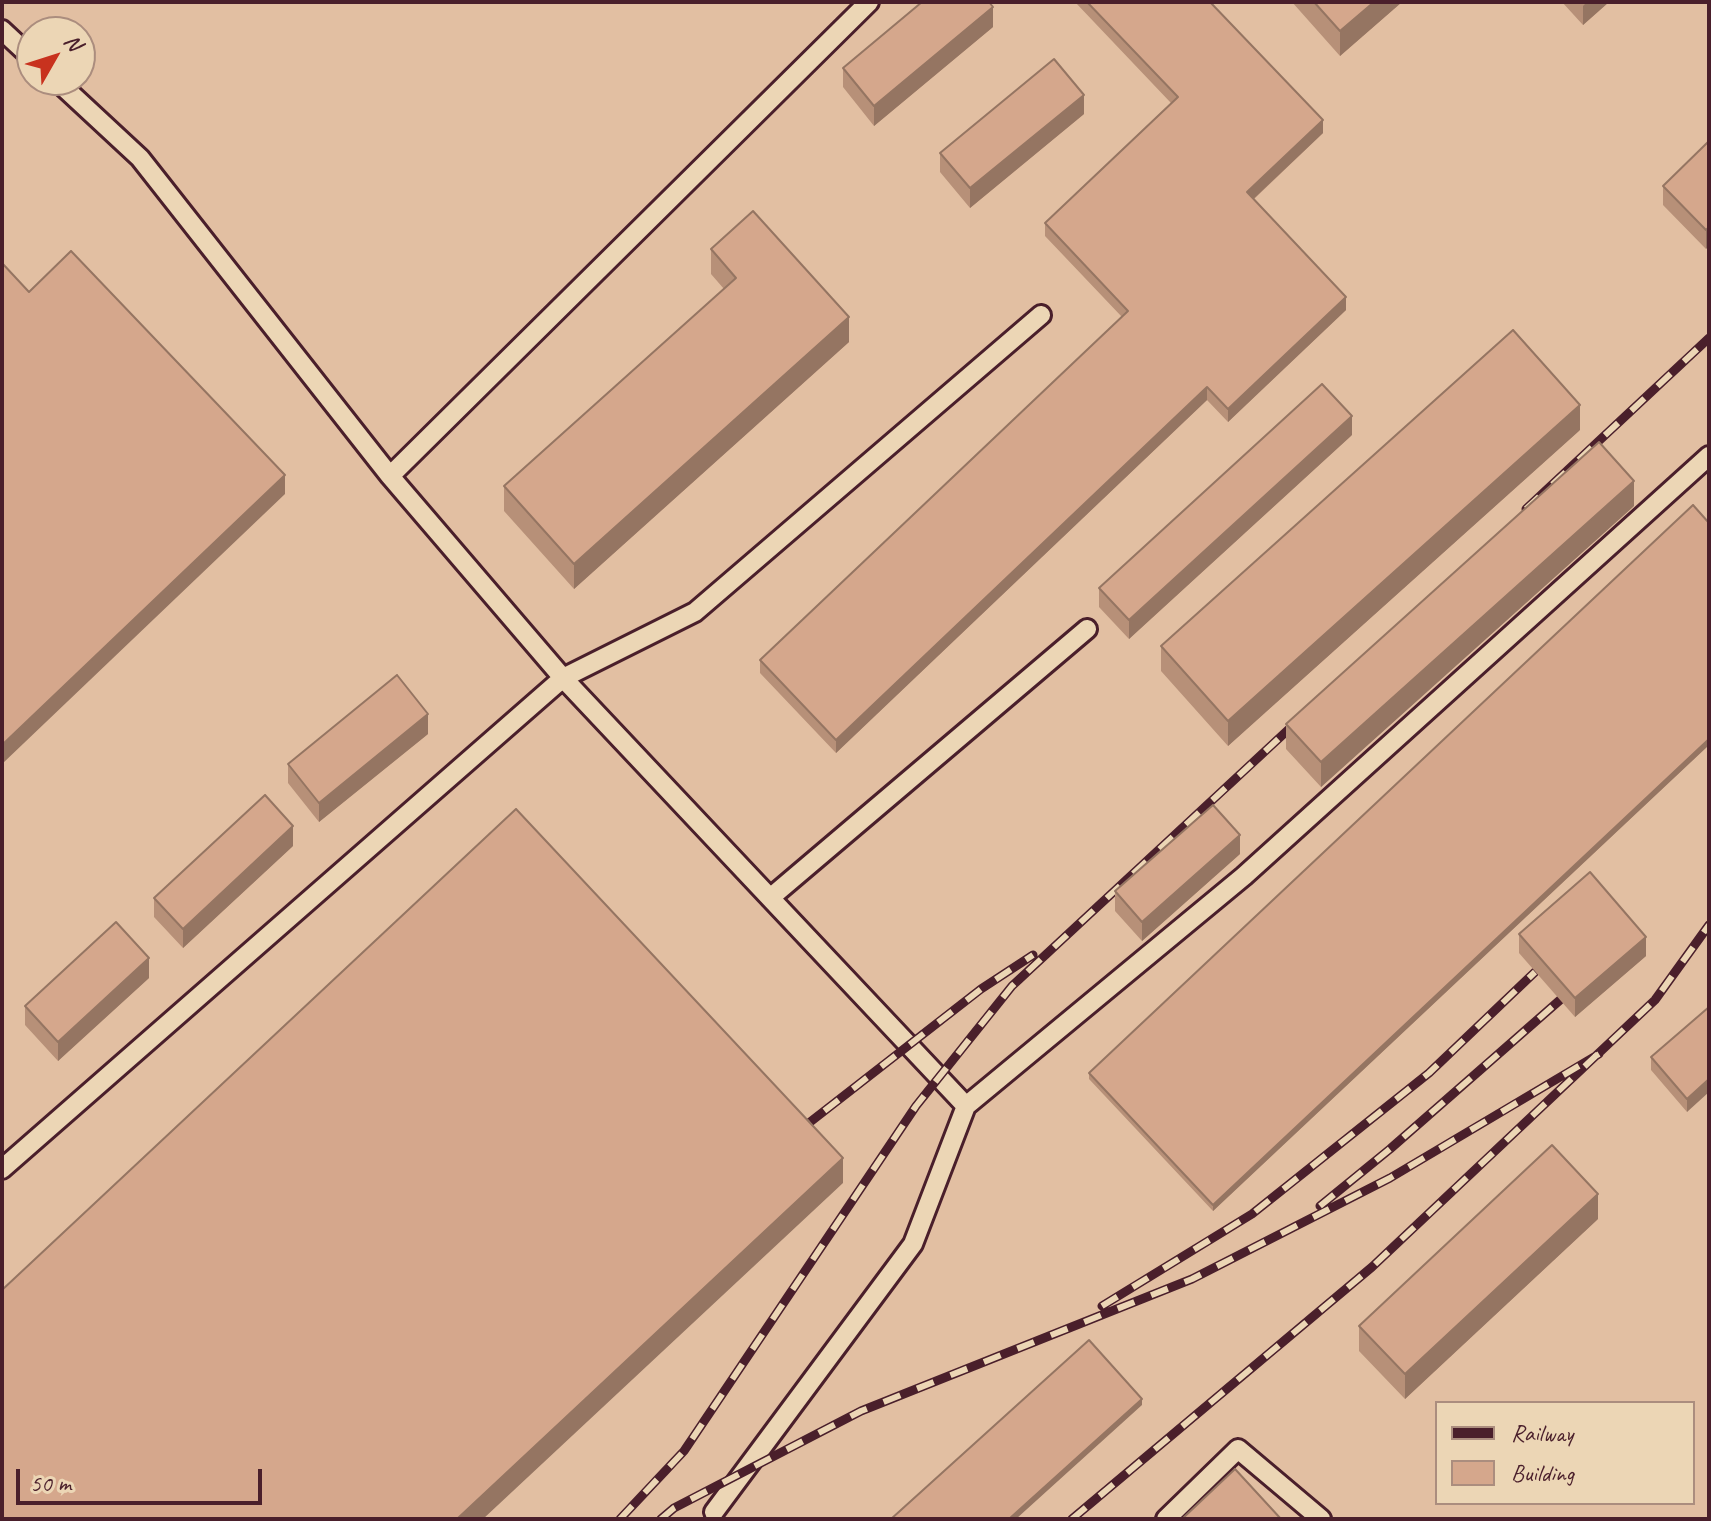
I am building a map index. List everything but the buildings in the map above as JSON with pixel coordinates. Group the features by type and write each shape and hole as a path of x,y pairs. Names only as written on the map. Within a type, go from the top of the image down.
{"lane":[{"path":"390,476 869,2"},
{"path":"73,96 140,158 390,476 563,678 966,1106"},
{"path":"2,1169 563,678 695,612 1041,315"},
{"path":"714,1512 913,1244 966,1106 1244,876 1709,456"},
{"path":"770,898 1087,629"},
{"path":"1166,1519 1238,1449 1321,1519"}],"shaded area":[{"path":"2,2 1709,2 1709,1519 2,1519"}],"railway":[{"path":"1526,509 1709,338"},
{"path":"620,1519 684,1451 916,1106 1012,986 1303,716"},
{"path":"1072,1519 1372,1267 1655,1000 1709,925"},
{"path":"796,1133 981,989 1033,955"},
{"path":"1102,1306 1252,1214 1429,1073 1535,972"},
{"path":"1320,1206 1560,1000"},
{"path":"661,1519 674,1508 861,1411 1192,1279 1390,1178 1599,1054"}]}
